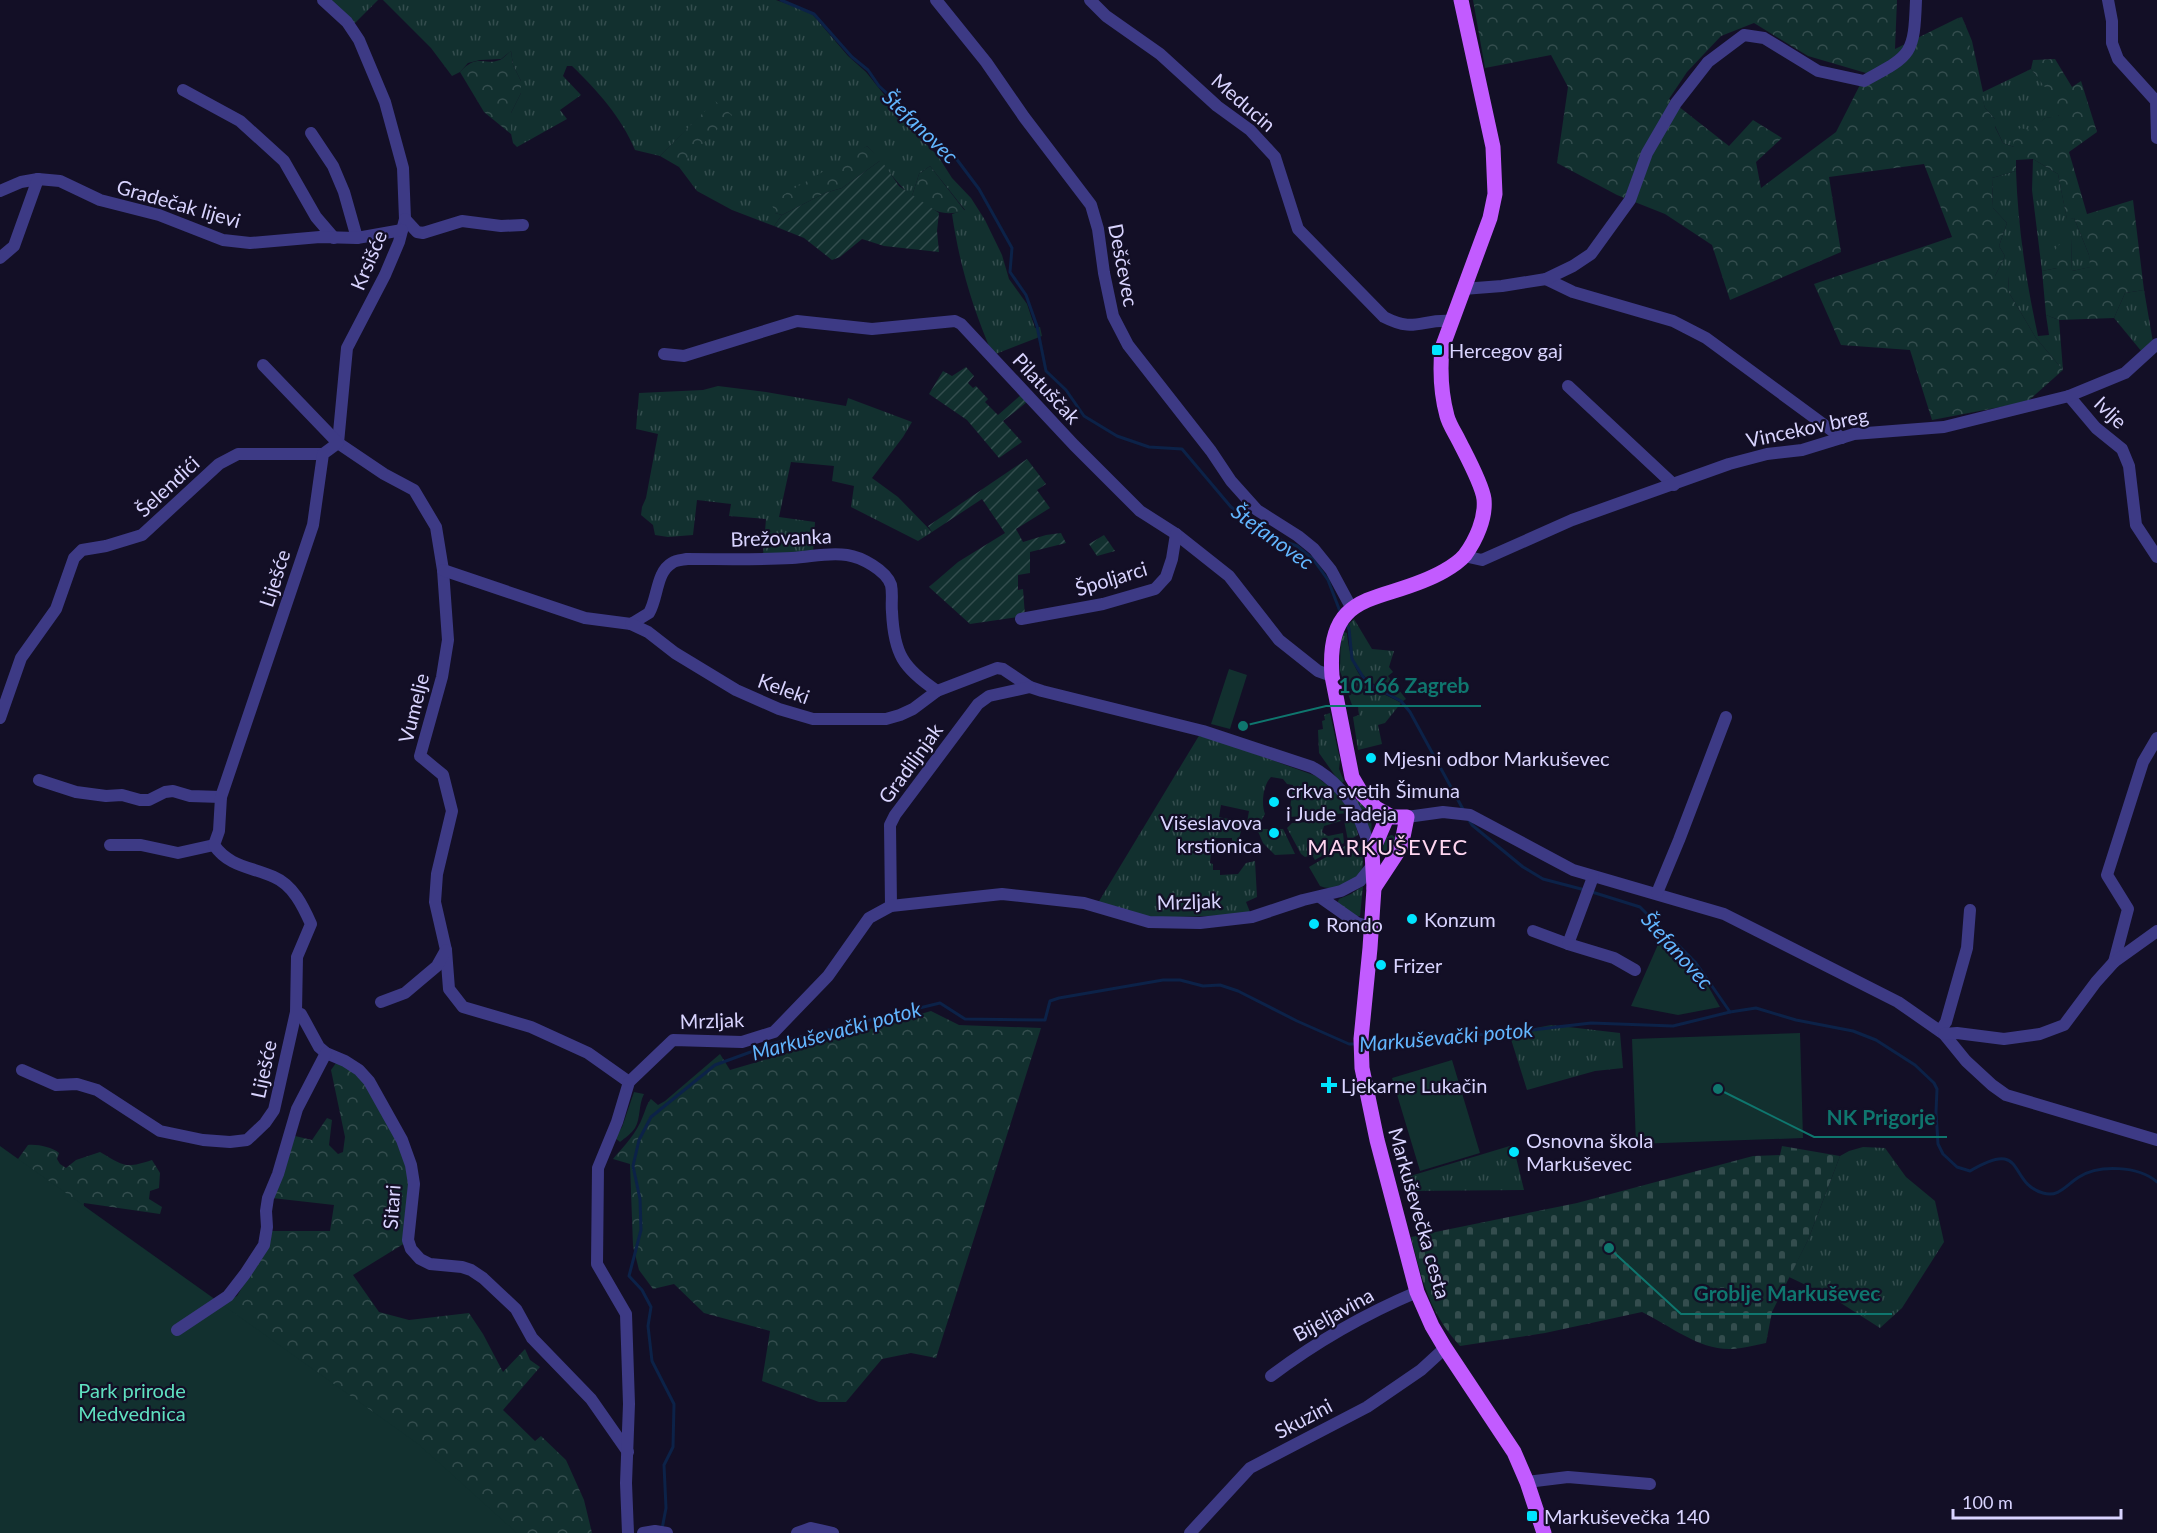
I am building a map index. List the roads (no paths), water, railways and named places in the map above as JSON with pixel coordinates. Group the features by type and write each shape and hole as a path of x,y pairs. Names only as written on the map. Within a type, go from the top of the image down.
{"main road":[{"path":"1374,888 1392,863 1404,840 1407,817 1397,818 1388,815 1368,802 1352,777 1332,676 1332,644 1346,615 1369,600 1433,577 1464,556 1482,521 1484,499 1471,464 1447,417 1440,370 1443,348 1451,321 1490,218 1495,194 1493,147 1461,0"},
{"path":"1388,815 1372,856 1381,862 1392,863"},
{"name":"Markuševečka cesta","path":"1372,856 1374,888 1361,1045 1362,1068 1377,1140 1417,1292 1445,1348 1510,1444 1527,1482 1544,1533"}],"street":[{"name":"Krsišće","path":"323,0 347,22 359,40 385,102 403,168 403,224 385,275 347,348 338,443"},
{"name":"Deščevec","path":"936,0 986,62 1024,117 1091,205 1098,229 1113,316 1128,345 1211,450 1231,481 1257,510 1298,536 1314,549 1331,570 1346,615"},
{"name":"Meducin","path":"1089,0 1160,54 1217,106 1250,130 1275,157 1298,229 1384,317 1399,325 1410,326 1436,320 1451,321"},
{"path":"1462,289 1546,279 1591,255 1630,200 1647,153 1676,103 1708,62 1744,35 1764,38 1818,72 1864,81 1908,54 1915,35 1916,0"},
{"path":"2108,0 2112,21 2112,43 2118,59 2156,101 2157,138"},
{"path":"183,90 240,121 284,161 316,217 334,238"},
{"path":"311,133 333,166 344,192 357,238"},
{"path":"0,191 21,182 38,179 14,246 0,258"},
{"name":"Gradečak lijevi","path":"38,179 60,181 100,200 159,215 223,240 250,243 357,238 403,224"},
{"path":"403,224 423,233 462,221 501,226 523,225"},
{"path":"1546,279 1573,292 1673,321 1706,338 1842,438"},
{"name":"Pilatuščak","path":"664,354 684,356 797,321 872,329 956,321 968,330 1066,437 1140,511 1176,534 1229,576 1273,632 1293,652 1318,671 1332,676"},
{"name":"Vincekov breg","path":"1464,556 1482,560 1572,520 1729,464 1767,454 1803,450 1854,434 1944,427 2069,396 2125,373 2157,344"},
{"path":"263,365 338,443 384,474 414,490 436,527 443,570 585,618 631,624"},
{"path":"1568,386 1674,485"},
{"name":"Ivlje","path":"2069,396 2096,428 2122,449 2129,466 2136,525 2157,557"},
{"path":"323,454 338,443"},
{"name":"Šelendići","path":"0,718 21,658 56,609 74,558 82,550 142,535 219,464 238,454 323,454"},
{"name":"Liješće","path":"22,1070 56,1085 77,1084 97,1090 160,1131 203,1140 230,1142 247,1140 265,1123 274,1110 296,1012 297,957 311,924 296,895 285,884 275,877 231,862 220,855 214,845 219,831 221,797 313,525 323,454"},
{"name":"Špoljarci","path":"1021,619 1103,604 1155,589 1166,577 1176,534"},
{"name":"Brežovanka","path":"631,624 650,613 665,570 674,562 687,559 850,555 862,560 888,578 892,591 892,612 898,650 915,676 937,691"},
{"name":"Vumelje","path":"443,570 448,640 442,677 420,756 443,775 452,811 437,874 435,902 446,950 449,989 463,1007 531,1027 588,1053 629,1082"},
{"name":"Keleki","path":"631,624 648,632 675,653 736,690 759,701 813,719 886,719 913,709 937,691"},
{"path":"937,691 997,668 1003,669 1030,687 1203,731 1312,767 1345,795 1358,815 1372,856"},
{"name":"Gradiljnjak","path":"891,906 890,825 895,815 978,704 989,696 1030,687"},
{"path":"1657,893 1726,717"},
{"path":"2114,962 2128,909 2107,875 2143,762 2157,738"},
{"path":"39,780 76,792 106,796 122,795 140,800 149,800 165,792 173,791 190,796 221,797"},
{"path":"1407,817 1455,812 1470,815 1591,880 1657,893 1724,914 1899,1002 1942,1033 1966,1061 2006,1095 2157,1140"},
{"path":"110,845 141,845 178,853 214,845"},
{"name":"Mrzljak","path":"628,1533 629,1404 626,1314 597,1264 598,1168 617,1122 629,1082 673,1040 742,1042 774,1032 828,976 869,918 891,906 1002,894 1084,903 1149,922 1200,923 1252,917 1353,886 1365,876 1372,856"},
{"path":"1568,944 1591,880"},
{"path":"1320,897 1357,923 1371,927"},
{"path":"1942,1033 1967,948 1970,910"},
{"path":"1533,931 1614,958 1635,970"},
{"path":"1942,1033 2004,1039 2040,1034 2064,1025 2114,962 2157,931"},
{"path":"381,1002 405,993 437,966 446,950"},
{"name":"Sitari","path":"296,1012 300,1014 319,1047 326,1053 345,1061 369,1081 390,1115 411,1165 414,1184 408,1240 411,1250 420,1259 430,1264 462,1267 483,1278 516,1309 532,1338 591,1399 628,1452"},
{"path":"177,1330 228,1296 264,1245 268,1198 278,1174 297,1109 326,1053"},
{"name":"Bijeljavina","path":"1271,1376 1300,1354 1341,1330 1417,1292"},
{"name":"Skuzini","path":"1190,1533 1250,1468 1367,1407 1421,1370 1445,1348"},
{"path":"1527,1482 1568,1477 1650,1484"},
{"path":"797,1533 811,1528 833,1533"}],"waterway":[{"name":"Štefanovec","path":"781,0 814,14 852,57 868,70 879,86 952,153 979,189 1012,248 1010,272 1026,295 1037,326 1046,371 1066,390 1084,416 1117,436 1149,447 1182,449 1231,507 1275,538 1297,546 1313,559 1328,580 1341,614"},
{"name":"Štefanovec","path":"1346,623 1349,629 1352,659 1363,677 1374,687 1401,701 1410,712 1464,811"},
{"name":"Štefanovec","path":"1468,819 1472,825 1523,867 1543,879 1585,890"},
{"name":"Štefanovec","path":"1592,892 1640,907 1696,963 1730,1012 1756,1008 1796,1020 1853,1031 1876,1040 1915,1065 1934,1083 1937,1089 1938,1144 1943,1154 1957,1167 1970,1171 1988,1162 2000,1159 2009,1160 2032,1188 2049,1194 2054,1194 2079,1177 2097,1170 2130,1170 2157,1182"},
{"name":"Markuševački potok","path":"662,1529 666,1508 664,1465 673,1447 674,1404 652,1361 648,1326 651,1307 642,1290 629,1276 641,1230 640,1199 633,1166 639,1140 651,1117 715,1065 775,1043 940,1003 965,1019 1045,1020 1050,1001 1163,980 1180,980 1203,986 1220,985 1238,991 1349,1044 1356,1044"},
{"name":"Markuševački potok","path":"1366,1042 1506,1033 1591,1023 1673,1026 1730,1012"}],"place":[{"name":"Hercegov gaj","path":"1437,350"},
{"name":"10166 Zagreb","path":"1243,726"},
{"name":"Mjesni odbor Markuševec","path":"1371,758"},
{"name":"crkva svetih Šimuna i Jude Tadeja","path":"1274,802"},
{"name":"Višeslavova krstionica","path":"1274,833"},
{"name":"Konzum","path":"1412,919"},
{"name":"Rondo","path":"1314,924"},
{"name":"Frizer","path":"1381,965"},
{"name":"Ljekarne Lukačin","path":"1329,1085"},
{"name":"NK Prigorje","path":"1718,1089"},
{"name":"Osnovna škola Markuševec","path":"1514,1152"},
{"name":"Groblje Markuševec","path":"1609,1248"},
{"name":"Markuševečka 140","path":"1532,1516"}],"district":[{"name":"MARKUŠEVEC","path":"1388,846"}],"park label":[{"name":"Park prirode Medvednica","path":"132,1402"}]}
